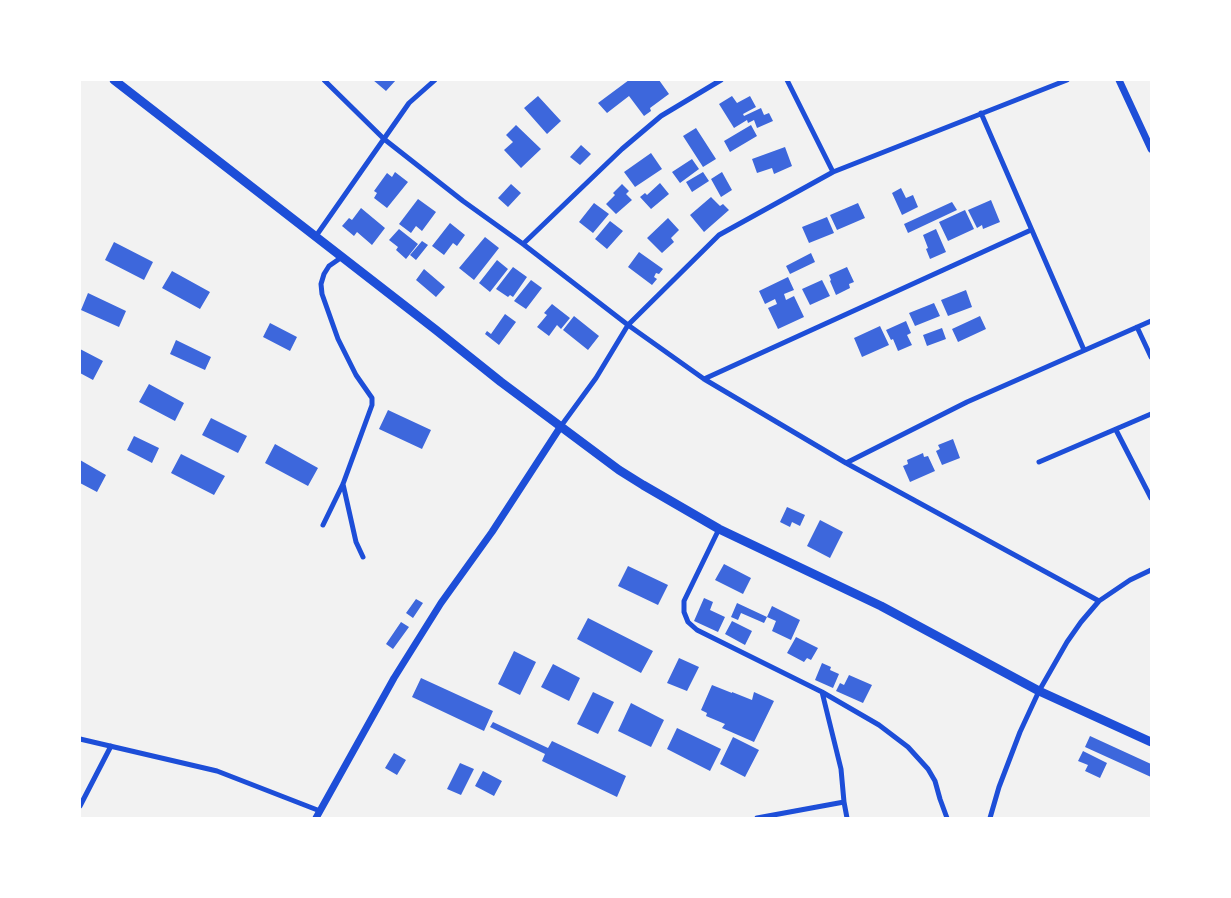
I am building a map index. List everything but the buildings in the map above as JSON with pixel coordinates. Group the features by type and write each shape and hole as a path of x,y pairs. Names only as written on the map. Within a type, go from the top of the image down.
{"main road":[{"path":"114,80 501,382 619,470 719,529 881,606 1039,691 1151,742"}],"street":[{"path":"324,80 384,139 628,325 704,379 846,462 1099,601"},
{"path":"316,236 409,103 435,80"},
{"path":"523,244 622,149 661,116 721,80"},
{"path":"787,80 833,172"},
{"path":"316,818 394,678 441,603 492,532 561,426 596,378 628,325 719,235 833,172 1067,80"},
{"path":"1120,80 1151,148"},
{"path":"980,113 1084,350"},
{"path":"704,379 1031,230"},
{"path":"323,525 343,484 372,405 372,398 356,375 338,339 322,294 321,284 324,274 330,266 342,257"},
{"path":"846,462 967,402 1151,321"},
{"path":"1137,327 1151,357"},
{"path":"1039,462 1151,414"},
{"path":"1116,430 1151,498"},
{"path":"1144,484 1151,481"},
{"path":"343,484 356,542 363,556"},
{"path":"719,529 684,601 684,612 688,622 697,630 822,692 879,725 908,747 928,769 935,781 947,818"},
{"path":"990,818 998,787 1020,732 1039,691 1067,642 1099,601 1130,580 1151,570"},
{"path":"822,692 841,769 847,818"},
{"path":"80,739 216,770 320,811"},
{"path":"80,806 111,746"},
{"path":"757,818 844,802"}]}
